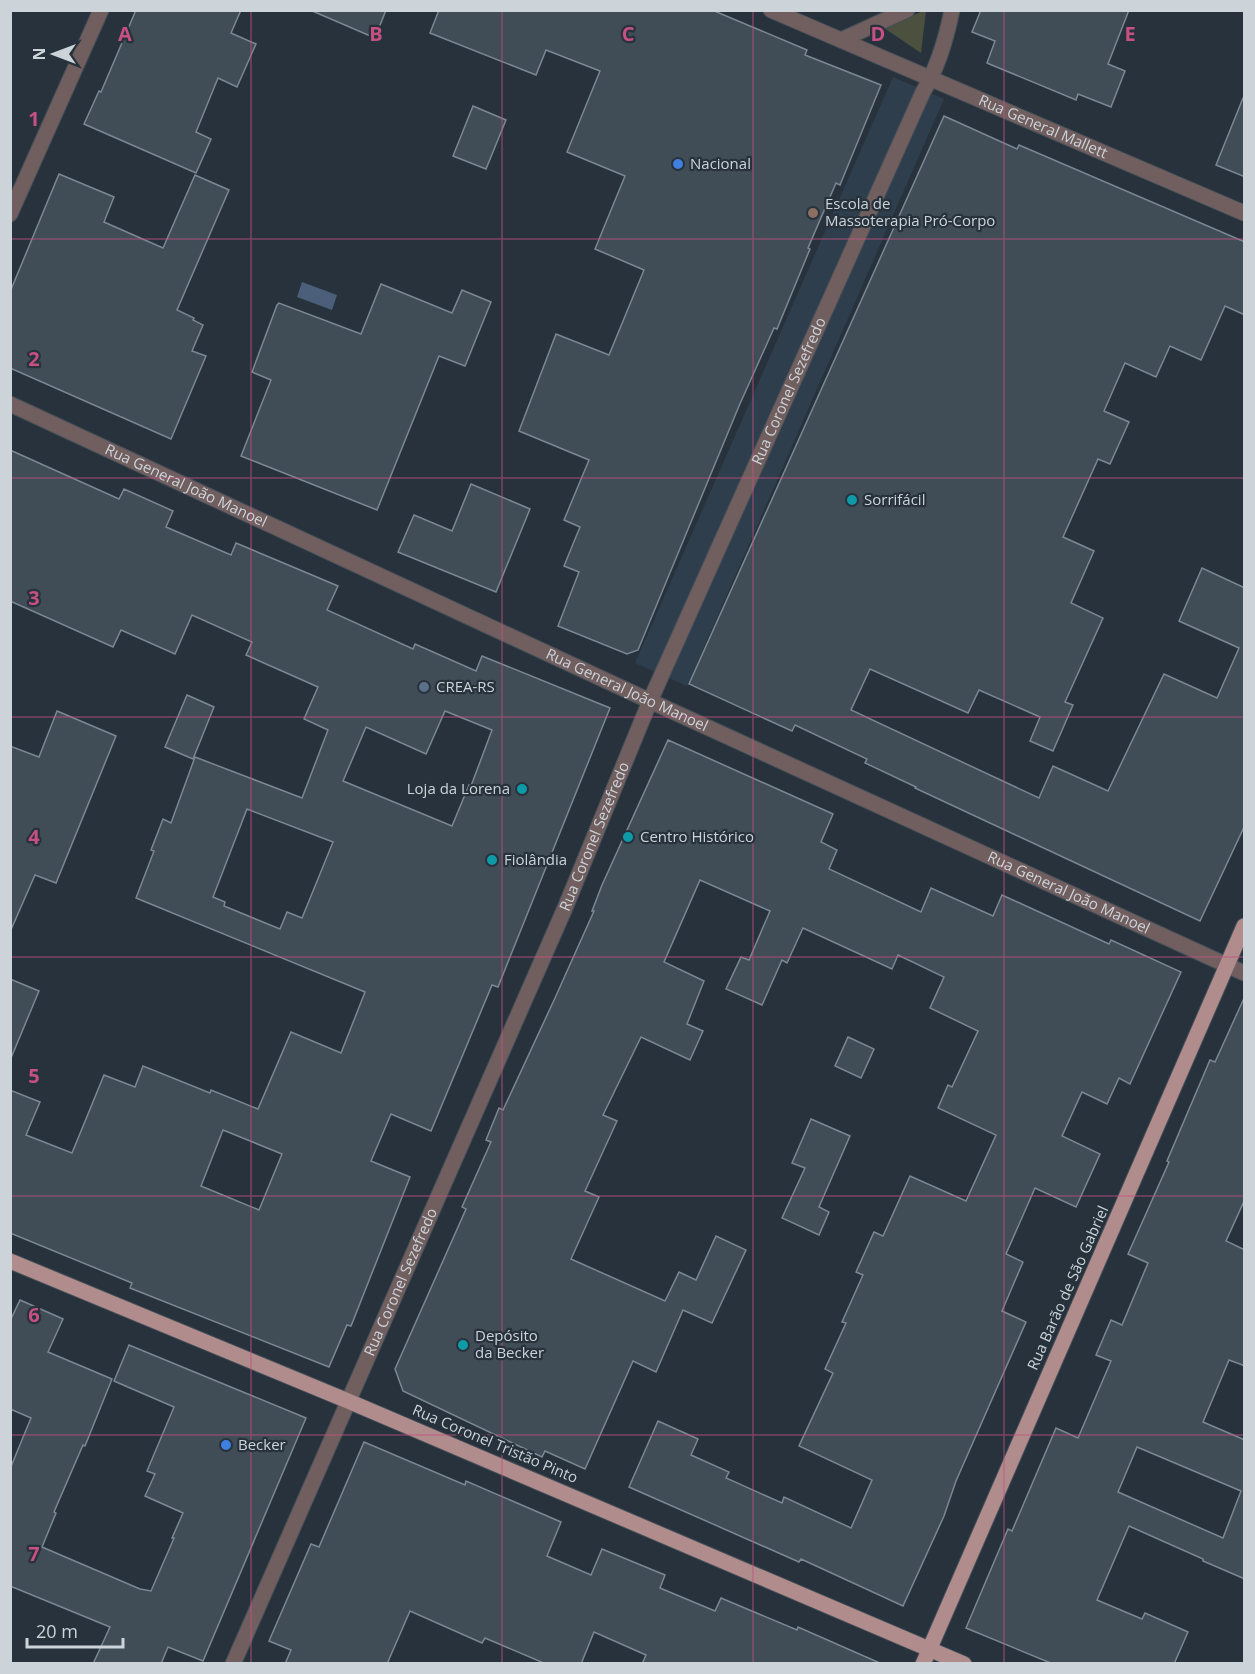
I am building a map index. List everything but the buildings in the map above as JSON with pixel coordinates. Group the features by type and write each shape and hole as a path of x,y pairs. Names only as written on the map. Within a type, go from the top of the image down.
{"main road":[{"name":"Rua Barão de São Gabriel","path":"923,1664 1245,927"},
{"name":"Rua Coronel Tristão Pinto","path":"10,1261 348,1401 964,1664"}],"street":[{"path":"10,214 101,10"},
{"name":"Rua General Mallett","path":"771,10 1245,213"},
{"path":"841,40 907,10"},
{"name":"Rua Coronel Sezefredo","path":"234,1664 565,908 650,701 941,56 952,10"},
{"name":"Rua General João Manoel","path":"10,404 650,701 1245,973"}],"shaded area":[{"path":"893,77 944,99 687,686 635,663"}],"green space":[{"path":"926,11 921,53 884,28"}],"water":[{"path":"302,282 337,295 332,310 297,297"}],"place":[{"name":"Nacional","path":"678,164"},
{"name":"Escola de Massoterapia Pró-Corpo","path":"813,213"},
{"name":"Sorrifácil","path":"852,500"},
{"name":"CREA-RS","path":"424,687"},
{"name":"Loja da Lorena","path":"522,789"},
{"name":"Centro Histórico","path":"628,837"},
{"name":"Fiolândia","path":"492,860"},
{"name":"Depósito da Becker","path":"463,1345"},
{"name":"Becker","path":"226,1445"}]}
